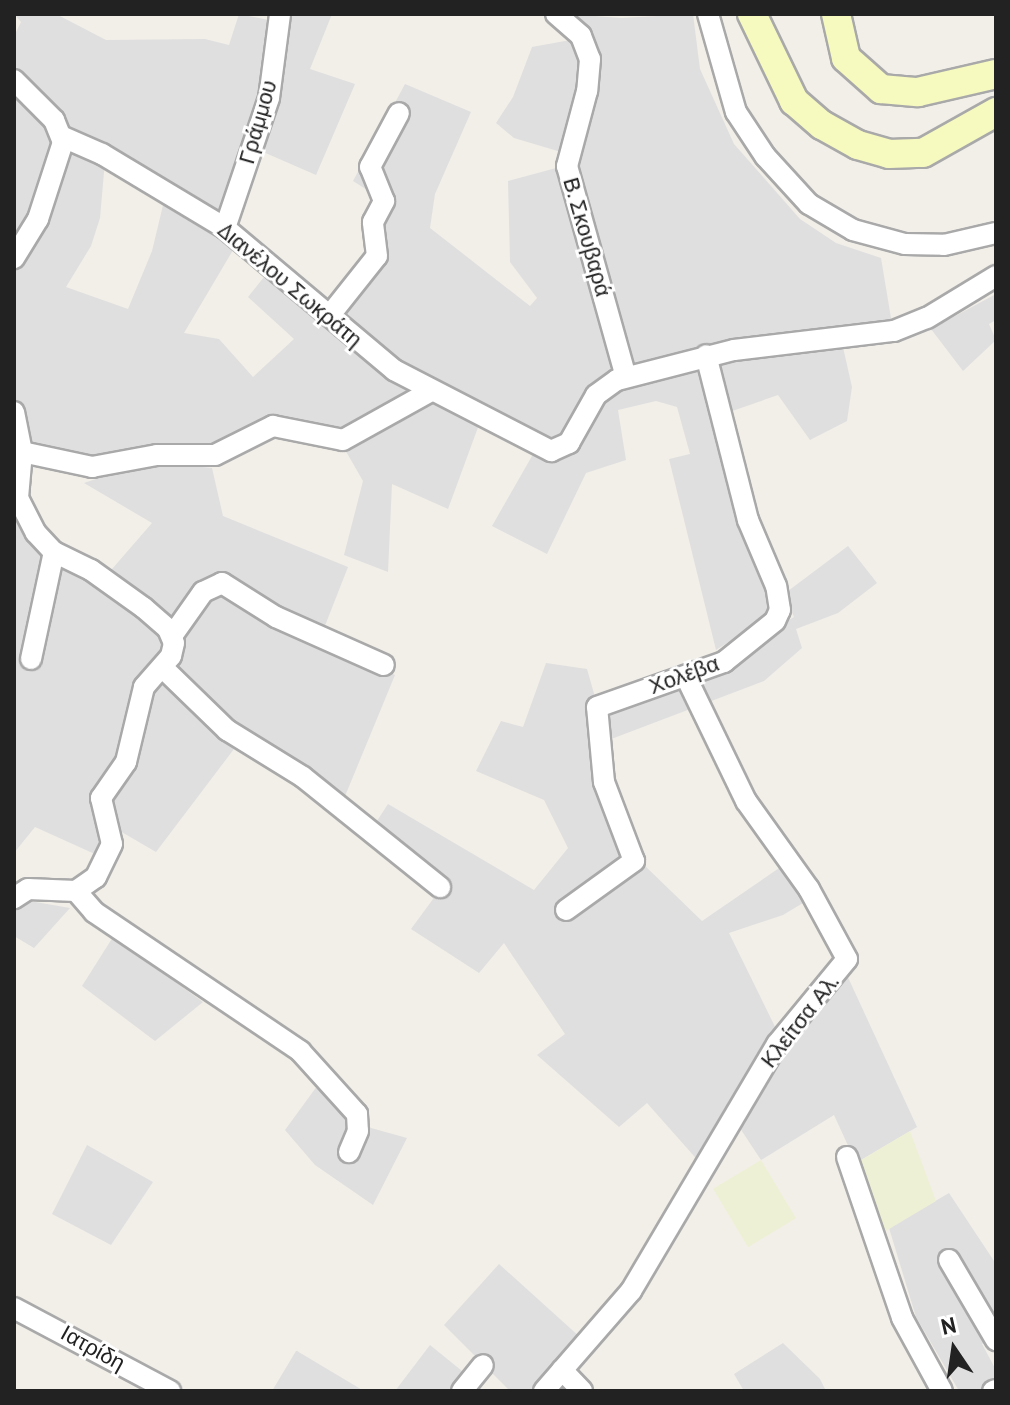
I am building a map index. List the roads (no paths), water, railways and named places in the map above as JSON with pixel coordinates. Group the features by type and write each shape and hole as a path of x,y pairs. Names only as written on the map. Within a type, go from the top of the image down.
{"main road":[{"path":"752,14 794,101 822,125 858,145 889,154 923,153 996,112"},
{"path":"836,14 846,58 881,89 918,92 996,74"}],"street":[{"name":"Γράμμου","path":"225,228 269,98 280,14"},
{"name":"Β. Σκουβαρά","path":"556,14 581,36 590,59 587,91 567,166 626,377"},
{"path":"708,14 719,68 736,112 765,156 809,204 853,230 905,244 944,245 996,233"},
{"path":"14,80 46,110 63,137 48,195 15,256"},
{"path":"330,315 377,256 373,222 384,201 370,167 399,113"},
{"name":"Διανέλου Σωκράτη","path":"63,137 102,154 225,228 388,365 431,391 551,451 569,443 596,395 626,377"},
{"path":"626,377 706,355 894,331 927,318 996,276"},
{"name":"Χολέβα","path":"566,910 634,861 604,782 596,710 603,703 686,677 731,657 775,621 780,610 776,586 748,520 706,355"},
{"path":"22,452 92,467 157,455 215,455 273,426 343,440 431,391"},
{"path":"14,412 22,452 16,498 29,522 54,552 111,584 172,636 174,649 141,694 126,762 101,798 112,844 96,877 76,891 28,889 14,898"},
{"path":"31,659 54,552"},
{"path":"172,636 203,592 222,583 276,617 384,665"},
{"path":"162,667 227,730 303,777 440,887"},
{"name":"Κλείτσα Αλ.","path":"544,1391 631,1291 777,1044 847,959 809,889 746,801 686,677"},
{"path":"76,891 94,912 300,1051 355,1109 358,1131 349,1152"},
{"path":"847,1157 902,1318 942,1391"},
{"path":"949,1260 996,1340"},
{"name":"Ιατρίδη","path":"14,1308 170,1391"},
{"path":"462,1391 483,1365"},
{"path":"562,1370 582,1391"}]}
